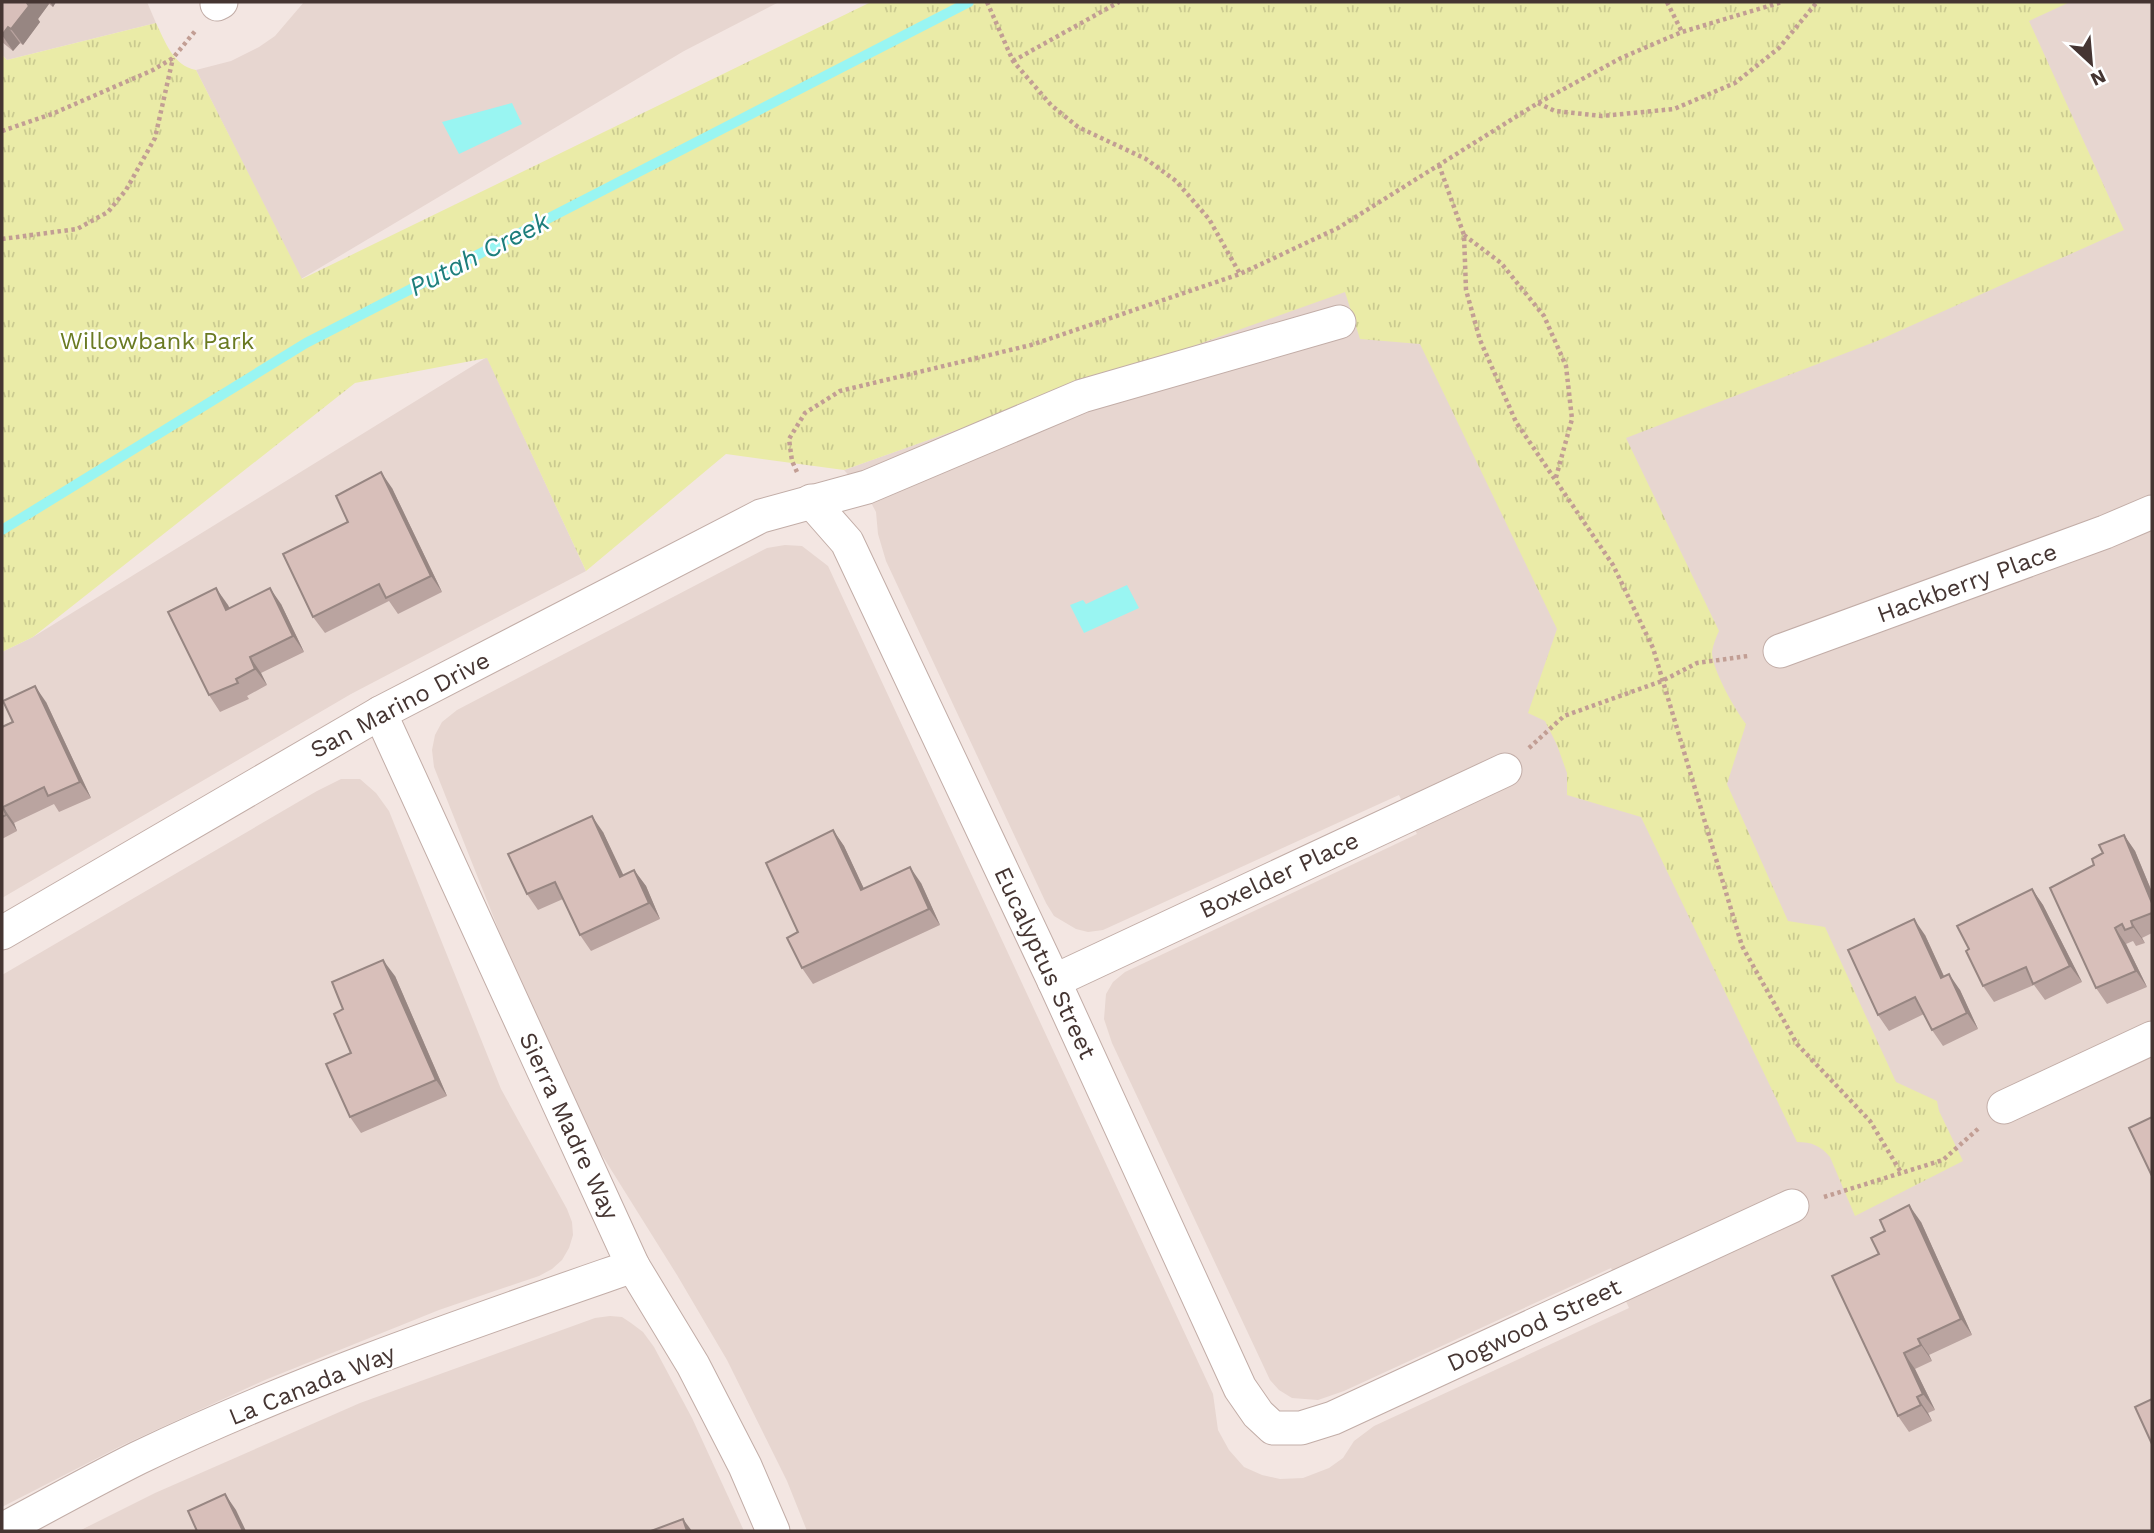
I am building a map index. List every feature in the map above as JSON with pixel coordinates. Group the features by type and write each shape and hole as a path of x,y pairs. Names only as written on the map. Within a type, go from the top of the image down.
{"street":[{"name":"San Marino Drive","path":"2,933 380,713 761,516 867,487 1082,396 1339,322"},
{"name":"Eucalyptus Street","path":"810,502 847,542 1054,981 1240,1388 1258,1414 1273,1428"},
{"name":"Hackberry Place","path":"1780,651 2105,532 2152,512"},
{"name":"Sierra Madre Way","path":"380,713 633,1266 693,1365 745,1466 773,1531"},
{"name":"Boxelder Place","path":"1054,981 1505,770"},
{"path":"2004,1107 2152,1038"},
{"name":"Dogwood Street","path":"1273,1428 1301,1428 1333,1418 1792,1206"},
{"name":"La Canada Way","path":"2,1530 138,1458 285,1394 407,1345 633,1266"}],"path":[{"path":"987,2 1013,61 1051,105 1078,127 1146,159 1176,181 1209,219 1240,274"},
{"path":"1013,61 1119,2"},
{"path":"1667,2 1682,32"},
{"path":"810,502 792,461 789,439 805,413 840,391 1031,345 1240,274 1338,228 1538,103 1621,58 1682,32 1782,2"},
{"path":"1538,103 1555,111 1602,116 1674,109 1735,83 1779,48 1817,2"},
{"path":"2,131 65,108 153,70 173,58 219,3"},
{"path":"2,239 77,229 108,212 126,190 155,138 173,58"},
{"path":"1438,164 1464,235 1466,290 1480,340 1516,422 1613,565 1653,648 1742,946 1797,1044 1870,1121 1902,1174"},
{"path":"1464,235 1501,263 1544,316 1566,366 1572,419 1555,482"},
{"path":"1505,770 1564,716 1662,681 1697,663 1780,651"},
{"path":"1792,1206 1943,1160 2004,1107"}],"shaded area":[{"path":"2,2 147,2 156,23 7,60 2,55"},
{"path":"304,2 779,2 684,51 301,279 196,70 231,61 259,47 275,36"},
{"path":"1044,2 2152,2 2152,1531 807,1531 787,1481 727,1360 595,1144 540,1034 434,767 432,750 435,735 442,722 457,710 767,548 802,546 828,566 1213,1394 1218,1430 1229,1450 1244,1467 1280,1479 1303,1478 1329,1468 1343,1458 1354,1441 1374,1426 1629,1308 1611,1268 1344,1391 1318,1400 1292,1398 1279,1390 1270,1380 1112,1043 1104,1019 1106,994 1113,982 1125,972 1417,834 1399,795 1103,930 1088,932 1076,929 1054,916 1046,903 886,561 878,534 876,512 868,497 844,470 1198,344"},
{"path":"487,357 586,571 351,694 2,898 2,652 33,637"},
{"path":"341,779 360,779 376,793 389,811 501,1089 567,1209 573,1235 569,1248 562,1260 539,1276 439,1310 265,1380 123,1445 2,1507 2,975"},
{"path":"622,1317 631,1323 643,1332 654,1347 692,1418 744,1531 79,1531 155,1493 360,1403 595,1318"}],"green space":[{"name":"Willowbank Park","path":"871,2 2070,2 2029,21 2124,230 1877,341 1626,438 1719,631 1712,649 1713,659 1725,689 1746,724 1727,784 1788,921 1825,927 1896,1082 1937,1101 1939,1111 1963,1161 1855,1216 1830,1157 1816,1145 1797,1142 1641,817 1567,795 1567,773 1557,745 1545,721 1528,713 1557,629 1420,344 1360,339 1345,292 844,470 726,454 586,571 487,358 355,383 33,637 2,652 2,55 7,60 156,23 181,64 196,70 302,279"}],"water":[{"path":"512,103 522,124 459,154 442,122"},
{"path":"1127,585 1139,608 1084,633 1070,605 1083,600 1086,604"}],"building":[{"path":"2,2 28,2 29,6 11,29 8,27 2,35"},
{"path":"381,472 431,576 386,598 379,584 313,617 283,554 348,522 336,496"},
{"path":"216,588 226,610 270,588 293,636 250,657 255,669 236,679 238,683 209,695 168,612"},
{"path":"35,686 80,782 48,796 44,787 3,807 6,815 2,817 2,727 13,722 3,701"},
{"path":"592,816 620,877 634,870 649,903 580,935 555,882 527,894 508,854"},
{"path":"833,830 861,890 910,867 929,909 802,968 787,938 798,932 766,863"},
{"path":"2124,835 2152,903 2152,913 2131,921 2133,927 2125,930 2122,924 2115,928 2136,971 2096,988 2050,888 2094,865 2092,859 2103,853 2099,845"},
{"path":"2032,889 2070,966 2033,984 2026,967 1983,986 1957,926"},
{"path":"1914,919 1941,978 1949,974 1967,1013 1932,1030 1915,997 1878,1015 1848,950"},
{"path":"383,960 436,1080 350,1117 326,1064 351,1053 334,1014 343,1009 332,982"},
{"path":"2152,1117 2152,1176 2129,1128"},
{"path":"1909,1205 1961,1319 1918,1339 1921,1345 1904,1353 1923,1394 1917,1397 1921,1405 1898,1416 1832,1276 1879,1254 1871,1238 1885,1231 1880,1220"},
{"path":"2152,1399 2152,1444 2135,1407"},
{"path":"225,1494 243,1531 197,1531 188,1511"},
{"path":"683,1519 687,1531 651,1531"}],"waterway":[{"name":"Putah Creek","path":"2,530 306,343 969,2"}]}
